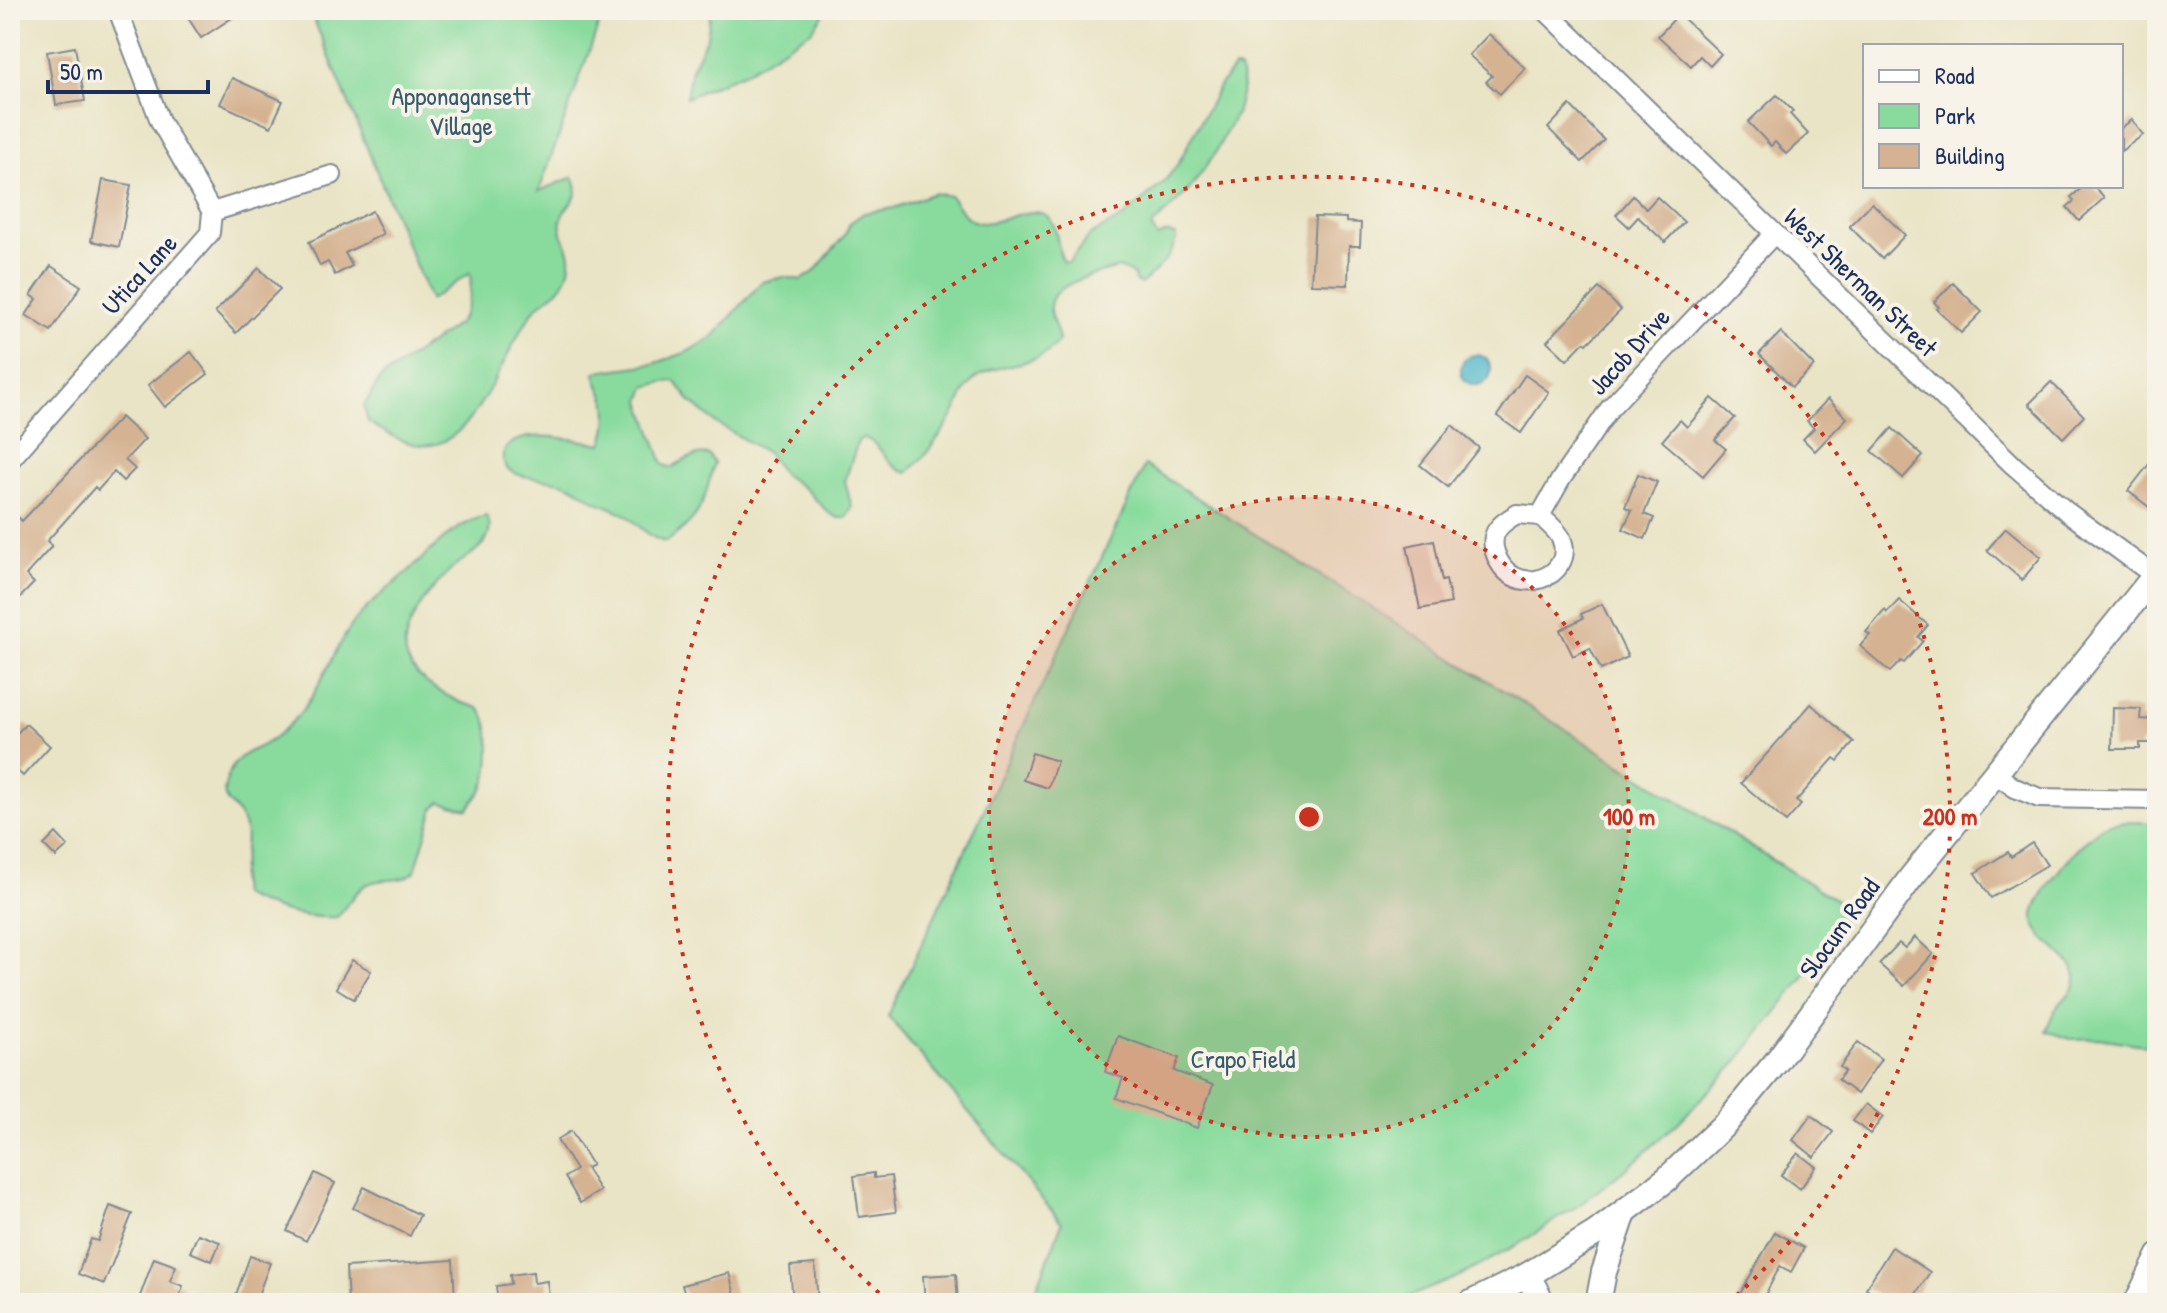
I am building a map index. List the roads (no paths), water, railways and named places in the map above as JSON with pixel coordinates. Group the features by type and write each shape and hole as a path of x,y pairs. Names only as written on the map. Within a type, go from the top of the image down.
{"main road":[{"name":"Slocum Road","path":"1471,1303 1528,1275 1624,1213 1697,1151 1753,1093 1894,900 2156,575"},
{"path":"1598,1303 1604,1272 1624,1213"},
{"path":"1528,1275 1542,1303"}],"street":[{"path":"118,10 160,121 212,212 332,175"},
{"name":"West Sherman Street","path":"1545,10 2030,480 2066,511 2156,575"},
{"name":"Utica Lane","path":"10,460 210,233 212,212"},
{"name":"Jacob Drive","path":"1540,516 1561,479 1610,408 1774,234"},
{"path":"1995,774 2015,788 2039,798 2157,800"},
{"path":"2133,1303 2157,1254"}],"water":[{"path":"1476,355 1487,359 1491,370 1487,381 1476,385 1465,381 1461,370 1465,359"}],"park label":[{"name":"Apponagansett Village","path":"461,110"},
{"name":"Crapo Field","path":"1243,1058"}]}
